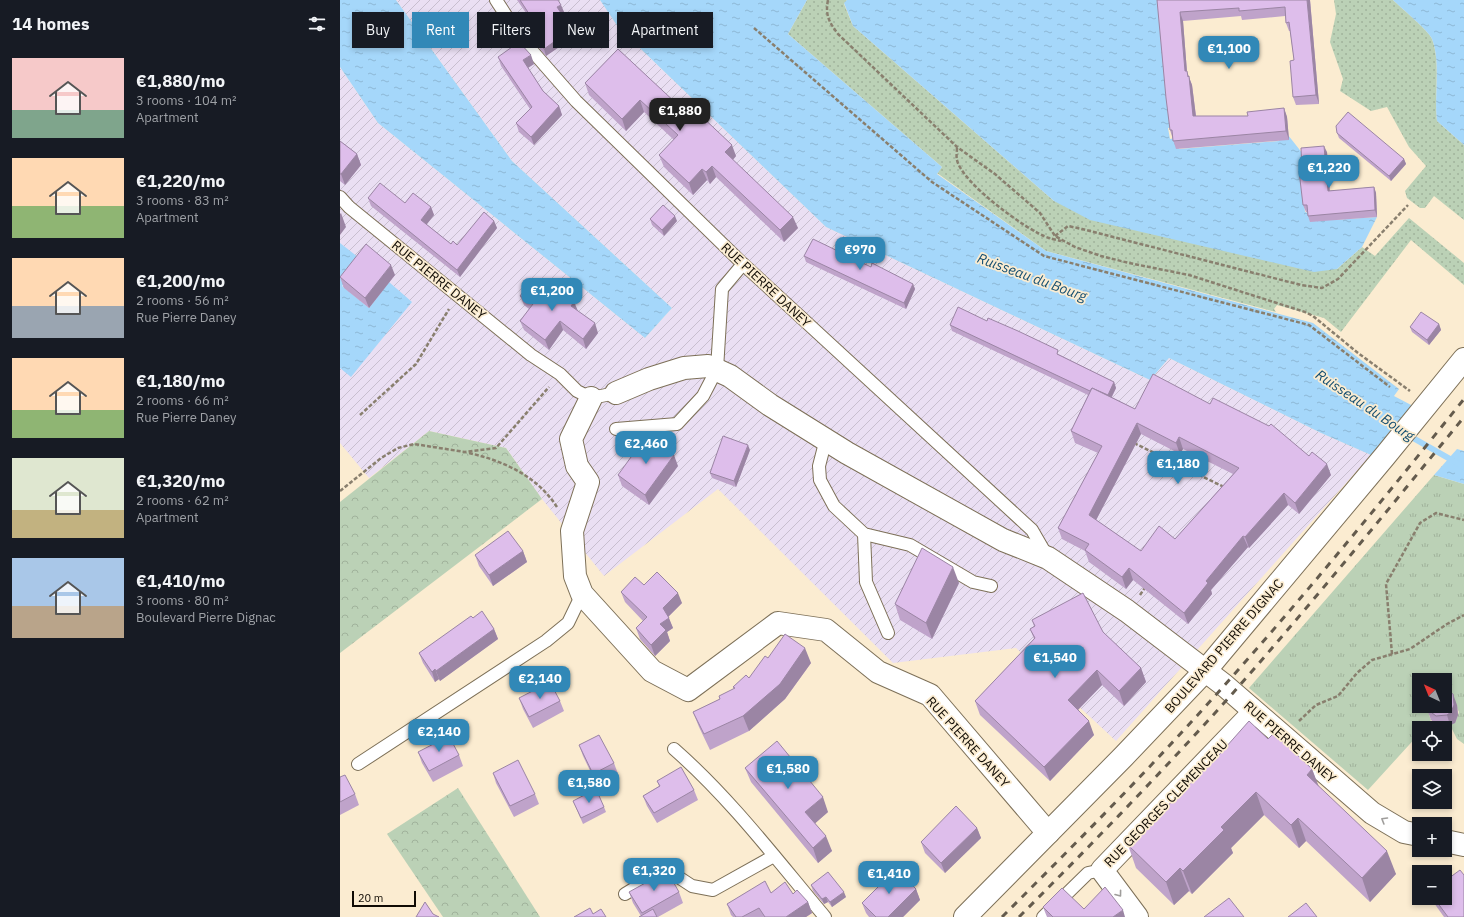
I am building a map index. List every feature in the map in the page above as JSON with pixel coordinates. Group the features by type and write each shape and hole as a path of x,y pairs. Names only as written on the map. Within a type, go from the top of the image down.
{"street":[{"name":"BOULEVARD PIERRE DIGNAC","path":"965,917 1205,671 1464,359"},
{"name":"RUE PIERRE DANEY","path":"616,393 649,379 684,368 703,366 717,369 730,376 770,405 826,439 1003,540 1048,558 1127,611 1205,671 1372,813 1404,832 1412,834"},
{"name":"RUE PIERRE DANEY","path":"591,398 571,440 577,466 588,482 572,531 575,576 582,594 652,671 688,690 778,623 826,630 878,672 930,696 1048,833"},
{"name":"RUE GEORGES CLEMENCEAU","path":"1137,917 1102,870 1254,712"},
{"path":"1452,842 1464,845"}],"lane":[{"name":"RUE PIERRE DANEY","path":"496,0 520,37 576,101 743,264 1032,530 1048,558"},
{"name":"RUE PIERRE DANEY","path":"340,197 349,207 531,355 560,374 577,391 591,398"},
{"path":"616,430 677,424 703,396 717,369 722,288 743,264"},
{"path":"591,398 616,393"},
{"path":"826,439 819,466 820,480 834,506 864,534 910,545 973,582 990,586"},
{"path":"864,534 866,582 888,633"},
{"path":"358,764 546,641 568,623 582,594"},
{"path":"674,749 696,768 774,856 825,917"},
{"path":"625,894 666,869 692,886 713,890 774,856"},
{"path":"1043,917 1088,873 1102,870"}],"path":[{"path":"828,0 826,8 827,17 838,34 957,148 995,174 1040,213 1055,236 1075,248 1115,260 1189,275 1305,312 1313,316 1425,407"},
{"path":"754,28 932,182 1044,256 1309,325 1390,387"},
{"path":"957,148 957,161 963,172 977,188 1018,221 1048,238 1064,241"},
{"path":"1055,236 1068,226 1301,285 1322,288 1338,280 1408,205"},
{"path":"360,415 416,364 458,295"},
{"path":"466,452 496,448 560,374"},
{"path":"1127,439 1224,487"},
{"path":"340,491 381,458 398,448 414,444 466,452 486,457 506,465 539,484 550,496 572,531"},
{"path":"1219,493 1228,483"},
{"path":"1392,654 1386,584 1420,523 1436,513 1464,520"},
{"path":"1127,611 1149,583"},
{"path":"1284,737 1316,705 1338,696 1357,673 1372,660 1410,649 1447,624 1464,615"}],"shaded area":[{"path":"396,0 600,0 608,12 553,12 553,48 609,48 609,14 617,26 617,48 640,48 826,227 1150,380 1169,358 1321,433 1371,455 1116,741 1016,648 893,663 718,489 604,576 542,499 506,448 429,431 369,478 340,443 340,67 378,123 645,338 672,308 512,161 431,48 469,48 469,12 412,12 412,22"}],"green space":[{"path":"807,0 847,0 844,4 853,26 1054,201 1337,269 1362,247 1375,256 1409,218 1464,263 1464,285 1411,240 1341,332 1324,318 1277,305 1274,309 1276,312 1046,251 937,173 942,167 788,34"},
{"path":"1334,0 1393,0 1430,35 1435,48 1437,68 1437,121 1464,145 1464,220 1434,196 1425,208 1420,208 1407,198 1405,191 1426,166 1409,147 1387,107 1371,111 1340,91 1343,79 1330,42 1336,14"},
{"path":"429,431 506,448 542,499 340,653 340,502"},
{"path":"1434,475 1464,484 1464,744 1457,739 1452,729 1452,724 1455,722 1459,712 1454,702 1452,701 1452,673 1412,673 1412,713 1429,713 1431,720 1412,721 1412,742 1368,790 1249,688"},
{"path":"458,788 540,917 443,917 387,834"}],"water":[{"path":"340,0 396,0 412,22 412,48 431,48 512,161 672,308 645,338 378,123 340,67"},
{"path":"600,0 807,0 788,34 942,167 937,174 1046,251 1313,323 1399,389 1394,396 1413,406 1371,455 1321,433 1169,358 1150,380 826,227 640,48 713,48 713,12 617,12 617,26"},
{"path":"847,0 1171,0 1179,126 1168,128 1170,139 1175,138 1179,149 1279,141 1279,136 1288,135 1303,154 1302,178 1305,212 1332,220 1377,217 1362,247 1337,269 1314,272 1090,220 1054,201 853,26 844,3"},
{"path":"1393,0 1464,0 1464,145 1437,121 1437,68 1435,48 1432,39 1420,25"},
{"path":"340,243 363,261 342,286 369,308 389,282 412,302 351,377 340,368"},
{"path":"1457,449 1464,451 1464,484 1434,475"}],"building":[{"path":"520,0 558,0 561,5 557,7 560,12 553,12 553,43 544,49 545,12 528,12"},
{"path":"1157,0 1307,0 1316,95 1293,97 1290,61 1294,60 1289,22 1286,23 1285,7 1239,11 1239,8 1180,12 1185,71 1187,71 1188,77 1189,76 1193,116 1248,116 1247,112 1284,108 1286,131 1173,141 1166,98"},
{"path":"511,48 525,48 531,55 523,60 543,91 559,106 531,137 516,123 532,107 498,57"},
{"path":"618,49 693,119 698,113 732,145 725,152 793,217 780,230 712,166 706,172 702,169 689,183 659,155 678,135 640,100 622,119 585,83"},
{"path":"1348,112 1404,159 1389,176 1337,133 1336,126"},
{"path":"340,141 357,154 341,174 340,174"},
{"path":"1324,146 1328,191 1374,187 1375,210 1308,216 1307,205 1303,205 1299,171 1302,170 1301,148"},
{"path":"380,183 405,203 413,193 431,207 421,220 451,244 453,241 457,245 484,212 494,221 457,270 368,198"},
{"path":"663,205 675,216 662,230 650,219"},
{"path":"813,239 871,267 872,263 913,284 904,303 804,256"},
{"path":"366,244 391,265 365,298 340,277"},
{"path":"532,280 544,289 549,283 574,302 571,306 595,323 583,339 560,321 545,340 520,321 533,304 520,296"},
{"path":"958,307 987,321 988,318 1058,350 1057,354 1114,382 1108,395 1092,388 1090,391 950,325"},
{"path":"1421,312 1439,324 1427,340 1410,327"},
{"path":"1153,374 1210,404 1213,398 1269,426 1271,424 1309,456 1312,452 1327,464 1295,503 1284,493 1245,537 1243,536 1206,581 1208,583 1184,613 1129,568 1122,577 1085,550 1089,544 1058,528 1102,446 1071,431 1092,388 1135,409","holes":["1137,423 1176,443 1179,437 1239,468 1175,539 1159,526 1141,551 1089,515"]},
{"path":"647,435 674,455 645,495 618,475"},
{"path":"723,436 748,445 734,481 710,473"},
{"path":"508,531 523,551 489,575 475,555"},
{"path":"922,548 953,567 926,623 895,604"},
{"path":"657,572 678,593 663,608 669,618 660,624 666,630 651,645 636,628 647,617 621,592 635,577 644,585"},
{"path":"1083,593 1103,632 1141,668 1119,691 1097,670 1068,700 1089,721 1044,767 975,701 1035,638 1030,629 1035,626 1032,620"},
{"path":"482,611 494,629 436,671 435,669 432,672 419,653 471,616 473,618"},
{"path":"785,634 805,648 780,684 743,716 704,734 693,712 720,699 719,696 735,688 733,687 746,675 749,678 765,656 768,658"},
{"path":"550,682 560,701 529,717 519,698"},
{"path":"1452,693 1453,694 1454,705 1452,710"},
{"path":"1432,713 1450,713 1447,715 1436,716"},
{"path":"1249,721 1268,739 1274,733 1312,769 1307,775 1387,851 1362,878 1298,818 1291,825 1256,792 1221,827 1224,830 1183,871 1180,868 1166,882 1128,845 1218,756"},
{"path":"599,735 614,763 593,774 579,745"},
{"path":"449,736 459,755 429,771 418,752"},
{"path":"777,741 823,797 805,812 826,836 813,848 745,768"},
{"path":"518,760 535,794 510,806 493,773"},
{"path":"681,767 694,790 654,813 643,796 660,786 657,781"},
{"path":"345,775 355,794 340,802 340,777"},
{"path":"596,789 604,807 581,818 573,801"},
{"path":"956,806 977,828 941,863 921,842"},
{"path":"896,869 916,889 888,917 876,917 862,903"},
{"path":"1460,870 1464,875 1464,917 1448,917 1439,905 1452,905 1452,876"},
{"path":"667,871 679,892 642,913 629,892"},
{"path":"828,872 844,892 830,902 826,897 822,899 811,885"},
{"path":"765,881 771,893 785,882 793,894 797,890 808,902 786,917 765,917 759,908 742,917 736,917 727,904"},
{"path":"1105,887 1123,910 1113,917 1053,917 1043,907 1062,888 1084,909"},
{"path":"1229,898 1244,917 1204,917"},
{"path":"425,902 433,914 439,917 416,917"},
{"path":"1306,903 1317,917 1288,917"},
{"path":"590,908 593,914 601,909 606,917 574,917"},
{"path":"653,909 657,917 639,917"}],"waterway":[{"name":"Ruisseau du Bourg","path":"1406,434 1464,467"}],"railway":[{"path":"1002,917 1116,802 1219,692 1326,568 1464,399"},
{"path":"1019,917 1128,806 1233,693 1321,591 1464,417"}]}
